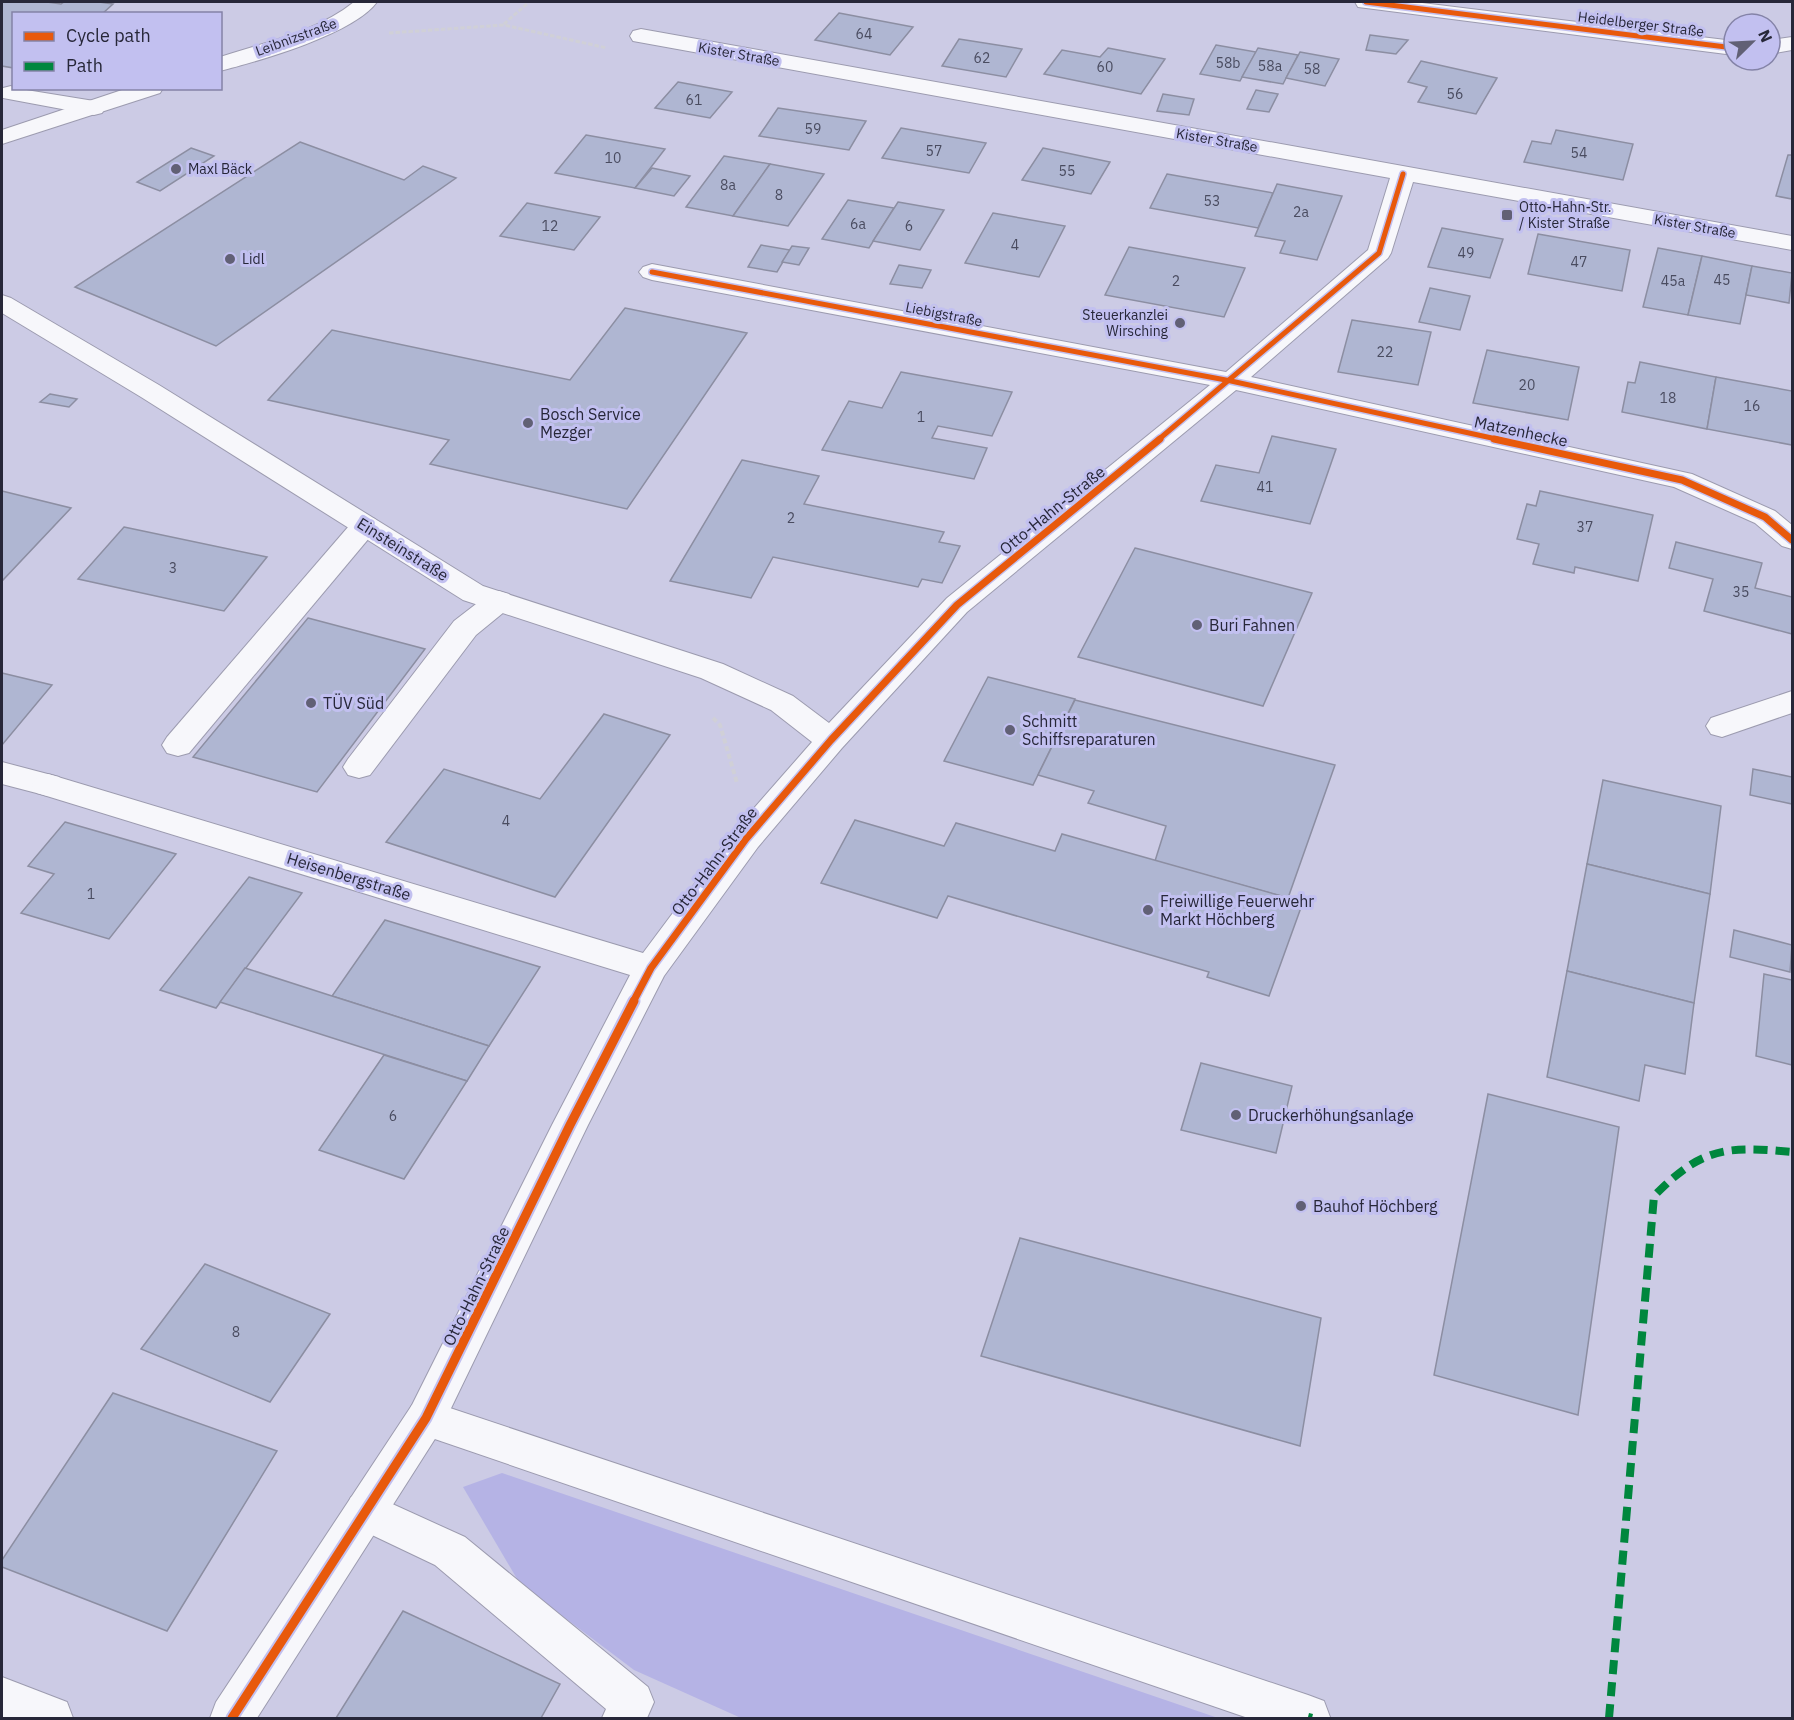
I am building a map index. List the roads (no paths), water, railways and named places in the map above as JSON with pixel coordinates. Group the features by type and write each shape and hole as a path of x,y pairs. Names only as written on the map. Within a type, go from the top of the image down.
{"street":[{"name":"Leibnizstraße","path":"222,63 333,25 355,12 366,2"},
{"name":"Heidelberger Straße","path":"1366,2 1722,47"},
{"name":"Kister Straße","path":"641,36 1792,243"},
{"path":"2,137 146,90"},
{"path":"11,93 94,108"},
{"name":"Otto-Hahn-Straße","path":"232,1719 426,1418 570,1125 651,968 746,839 831,740 957,605 1231,381 1378,253 1403,174"},
{"name":"Liebigstraße","path":"652,272 1231,381"},
{"name":"Einsteinstraße","path":"2,303 150,391 473,593 712,671 782,703 831,740"},
{"name":"Matzenhecke","path":"1231,381 1682,480 1765,517 1792,540"},
{"path":"178,745 365,525"},
{"path":"359,767 465,628 499,601"},
{"path":"1722,726 1792,702"},
{"name":"Heisenbergstraße","path":"2,773 651,968"},
{"path":"426,1418 1308,1717"},
{"path":"366,1511 450,1551 632,1702 624,1719"},
{"path":"2,1699 51,1719"}],"place":[{"name":"Maxl Bäck","path":"176,169"},
{"name":"Otto-Hahn-Str. / Kister Straße","path":"1507,215"},
{"name":"Lidl","path":"230,259"},
{"name":"Steuerkanzlei Wirsching","path":"1180,323"},
{"name":"Bosch Service Mezger","path":"528,423"},
{"name":"Buri Fahnen","path":"1197,625"},
{"name":"TÜV Süd","path":"311,703"},
{"name":"Schmitt Schiffsreparaturen","path":"1010,730"},
{"name":"Freiwillige Feuerwehr Markt Höchberg","path":"1148,910"},
{"name":"Druckerhöhungsanlage","path":"1236,1115"},
{"name":"Bauhof Höchberg","path":"1301,1206"}]}
